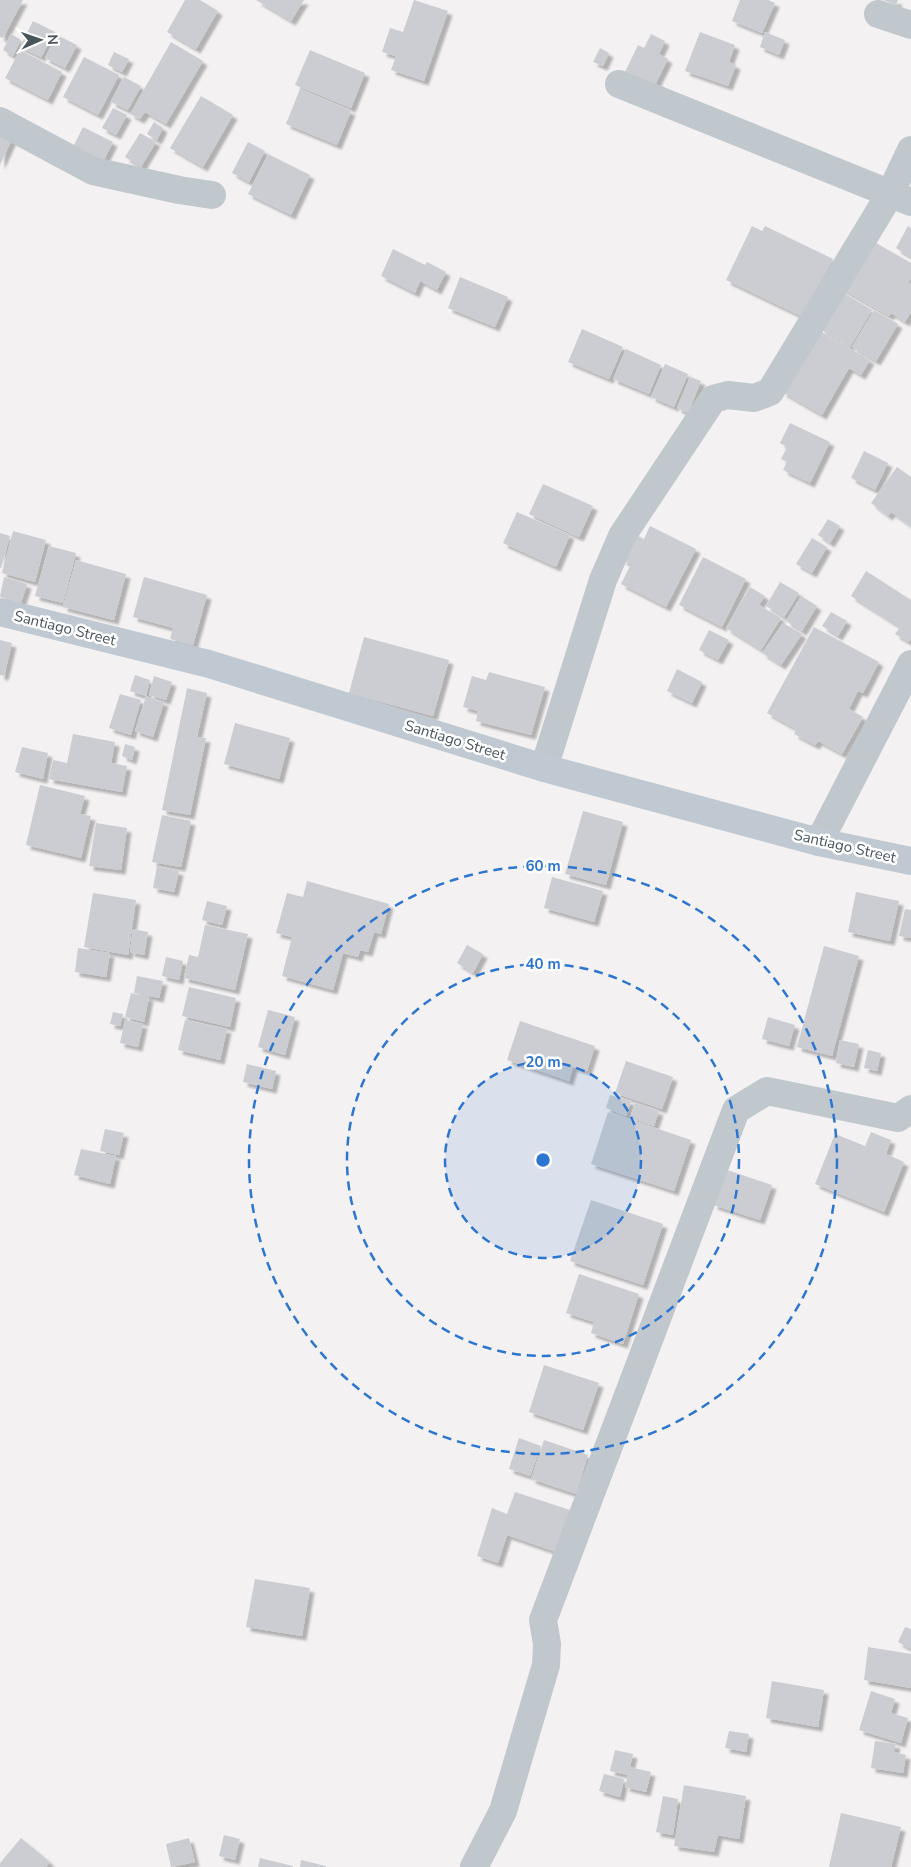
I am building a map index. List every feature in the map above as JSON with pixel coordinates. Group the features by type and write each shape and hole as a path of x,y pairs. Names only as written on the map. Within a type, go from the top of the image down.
{"street":[{"path":"878,14 911,25"},
{"path":"618,84 901,198"},
{"path":"0,122 93,171 180,190 212,194"},
{"path":"544,768 603,580 622,536 713,399 728,394 754,398 770,392 901,198 911,150"},
{"name":"Santiago Street","path":"0,612 208,664 544,768 819,842 911,861"},
{"path":"819,842 911,664"},
{"path":"474,1867 502,1811 546,1665 547,1644 543,1620 736,1110 766,1091 898,1118 911,1109"}],"building":[{"path":"0,0 23,0 3,38 0,37"},
{"path":"185,0 200,0 218,11 196,49 167,32"},
{"path":"256,0 304,0 291,21"},
{"path":"414,0 448,11 424,81 391,70 396,56 382,52 390,28 403,32"},
{"path":"740,0 768,0 775,3 762,33 732,21"},
{"path":"883,0 898,0 896,5"},
{"path":"33,21 55,32 41,57 20,47"},
{"path":"700,32 735,45 729,62 736,65 728,86 685,71"},
{"path":"765,32 785,40 779,55 760,47"},
{"path":"11,34 21,40 13,56 3,50"},
{"path":"651,34 665,41 659,54 668,59 652,91 623,76 638,45 644,48"},
{"path":"57,35 77,45 65,68 45,58"},
{"path":"171,42 203,61 166,124 145,112 140,119 130,114"},
{"path":"600,48 609,53 603,66 593,62"},
{"path":"20,50 62,72 48,100 5,78"},
{"path":"310,50 365,73 351,108 295,85"},
{"path":"114,52 129,59 122,72 108,65"},
{"path":"84,57 119,75 98,115 63,97"},
{"path":"124,77 141,86 128,110 111,102"},
{"path":"300,89 351,111 337,145 286,124"},
{"path":"201,96 233,115 203,167 170,148"},
{"path":"113,108 127,115 116,135 102,128"},
{"path":"154,122 163,128 157,140 147,134"},
{"path":"83,127 113,142 101,166 71,151"},
{"path":"0,131 13,137 0,165"},
{"path":"140,133 156,142 141,167 125,157"},
{"path":"248,142 265,151 249,182 232,173"},
{"path":"268,154 310,175 291,215 248,194"},
{"path":"752,226 762,231 765,226 833,259 801,316 726,280"},
{"path":"908,226 911,228 911,257 896,248"},
{"path":"869,239 911,263 911,278 908,283 911,284 911,312 905,322 891,313 889,316 840,288"},
{"path":"393,249 425,265 427,262 446,272 437,290 420,281 415,293 381,276"},
{"path":"460,277 508,297 495,327 448,308"},
{"path":"842,292 872,310 850,347 820,329"},
{"path":"874,310 898,324 876,361 852,347"},
{"path":"582,329 623,347 609,379 568,362"},
{"path":"818,330 870,360 861,375 849,368 822,415 782,392"},
{"path":"626,349 661,365 649,394 613,379"},
{"path":"665,364 688,374 674,407 651,397"},
{"path":"690,377 701,381 688,413 677,408"},
{"path":"790,423 830,442 810,483 783,470 787,462 781,459 787,447 780,443"},
{"path":"864,451 888,463 875,490 851,478"},
{"path":"897,467 911,477 911,526 891,512 888,516 871,503"},
{"path":"543,484 593,506 579,537 529,514"},
{"path":"517,512 570,535 556,567 503,543"},
{"path":"828,519 840,526 830,543 818,535"},
{"path":"650,526 696,549 666,607 621,584 631,564 622,560 634,534 644,539"},
{"path":"13,531 46,540 35,582 2,573"},
{"path":"0,533 10,536 1,568 0,568"},
{"path":"812,538 827,547 812,573 796,564"},
{"path":"49,546 76,553 63,603 35,596"},
{"path":"703,557 746,579 722,627 679,605"},
{"path":"76,560 126,574 114,620 63,607"},
{"path":"866,571 911,600 911,638 909,642 895,634 900,627 851,596"},
{"path":"4,577 27,584 21,603 0,597"},
{"path":"144,577 207,595 193,645 170,639 173,628 133,617"},
{"path":"780,582 799,593 784,617 766,606"},
{"path":"750,587 765,596 759,605 781,618 761,650 726,628"},
{"path":"801,596 817,606 802,631 786,621"},
{"path":"831,612 847,621 838,636 822,626"},
{"path":"783,623 802,634 781,665 762,653"},
{"path":"814,627 879,662 863,693 858,691 849,709 863,717 842,754 818,741 815,745 794,734 796,729 767,713"},
{"path":"709,630 729,640 718,660 699,650"},
{"path":"364,637 449,660 433,716 349,693"},
{"path":"0,640 12,643 4,676 0,675"},
{"path":"677,669 702,682 692,703 667,691"},
{"path":"489,672 545,687 531,735 476,721 478,711 463,707 472,676 486,680"},
{"path":"135,675 150,680 146,696 130,691"},
{"path":"154,676 172,682 166,700 149,695"},
{"path":"187,688 207,693 197,737 206,738 190,815 162,810"},
{"path":"120,694 141,700 131,735 109,728"},
{"path":"146,696 164,702 153,737 135,731"},
{"path":"235,723 290,738 279,779 224,764"},
{"path":"73,734 115,742 111,763 127,766 122,792 49,779 53,760 67,763"},
{"path":"125,744 135,747 132,760 122,756"},
{"path":"22,747 48,753 43,779 15,772"},
{"path":"40,785 85,796 80,814 91,816 81,858 26,845"},
{"path":"583,811 623,822 606,885 565,874"},
{"path":"162,815 191,821 181,867 152,862"},
{"path":"96,823 127,828 121,870 89,866"},
{"path":"157,866 179,871 174,892 153,888"},
{"path":"552,877 603,891 594,922 544,908"},
{"path":"307,881 389,904 381,934 374,932 368,952 360,950 358,957 343,953 333,990 282,976 292,937 276,933 287,893 303,897"},
{"path":"856,892 899,901 890,941 848,932"},
{"path":"93,893 136,900 128,955 84,947"},
{"path":"207,901 227,906 222,925 202,920"},
{"path":"905,909 911,910 911,938 899,936"},
{"path":"205,925 248,934 235,990 184,978 189,955 198,957"},
{"path":"133,929 148,932 144,955 130,952"},
{"path":"467,945 483,954 473,973 457,963"},
{"path":"824,946 859,956 832,1056 797,1047"},
{"path":"78,948 110,953 106,977 75,972"},
{"path":"166,957 183,961 179,980 162,976"},
{"path":"137,976 163,981 159,998 134,993"},
{"path":"189,987 236,998 230,1027 182,1016"},
{"path":"131,993 149,997 144,1022 125,1017"},
{"path":"268,1010 295,1017 285,1055 258,1047"},
{"path":"113,1012 123,1014 120,1026 110,1024"},
{"path":"768,1017 795,1025 789,1046 762,1039"},
{"path":"125,1020 143,1024 138,1047 120,1043"},
{"path":"185,1020 227,1029 220,1060 178,1050"},
{"path":"520,1021 595,1046 587,1071 573,1067 569,1081 507,1060"},
{"path":"840,1040 859,1044 854,1067 836,1063"},
{"path":"868,1050 881,1053 877,1071 864,1068"},
{"path":"626,1061 673,1077 662,1109 615,1093"},
{"path":"247,1064 276,1071 272,1089 243,1082"},
{"path":"610,1095 631,1101 626,1116 606,1108"},
{"path":"635,1103 659,1111 654,1126 630,1118"},
{"path":"608,1112 691,1140 674,1191 591,1164"},
{"path":"105,1129 124,1133 119,1155 100,1151"},
{"path":"871,1132 891,1140 886,1154 904,1162 884,1212 815,1184 835,1134 865,1146"},
{"path":"81,1149 116,1156 110,1184 74,1175"},
{"path":"724,1169 772,1185 760,1220 713,1205"},
{"path":"591,1200 663,1224 643,1285 570,1261"},
{"path":"579,1274 639,1294 623,1344 591,1333 594,1322 566,1313"},
{"path":"544,1365 599,1383 583,1430 529,1412"},
{"path":"519,1438 541,1446 530,1476 509,1469"},
{"path":"544,1440 588,1455 576,1494 531,1479"},
{"path":"515,1492 570,1510 556,1552 507,1535 498,1563 477,1556 492,1508 507,1514"},
{"path":"255,1579 310,1588 302,1636 246,1627"},
{"path":"905,1627 911,1629 911,1649 898,1642"},
{"path":"868,1647 911,1654 911,1688 864,1680"},
{"path":"772,1681 824,1690 818,1727 766,1718"},
{"path":"871,1691 895,1699 891,1713 908,1718 901,1743 859,1730"},
{"path":"729,1731 749,1734 746,1752 725,1748"},
{"path":"875,1741 896,1744 894,1752 906,1755 903,1773 871,1768"},
{"path":"615,1750 633,1754 630,1767 651,1772 646,1792 625,1787 628,1775 610,1771"},
{"path":"604,1774 624,1779 620,1797 599,1791"},
{"path":"684,1785 746,1796 739,1839 718,1835 714,1852 674,1846"},
{"path":"663,1796 678,1799 673,1835 656,1832"},
{"path":"841,1813 901,1827 891,1867 829,1867"},
{"path":"224,1835 240,1839 235,1860 219,1856"},
{"path":"21,1838 50,1862 46,1867 0,1867 0,1863"},
{"path":"189,1838 195,1862 171,1867 166,1844"},
{"path":"260,1858 293,1866 293,1867 258,1867"},
{"path":"301,1860 326,1866 326,1867 300,1867"}]}
